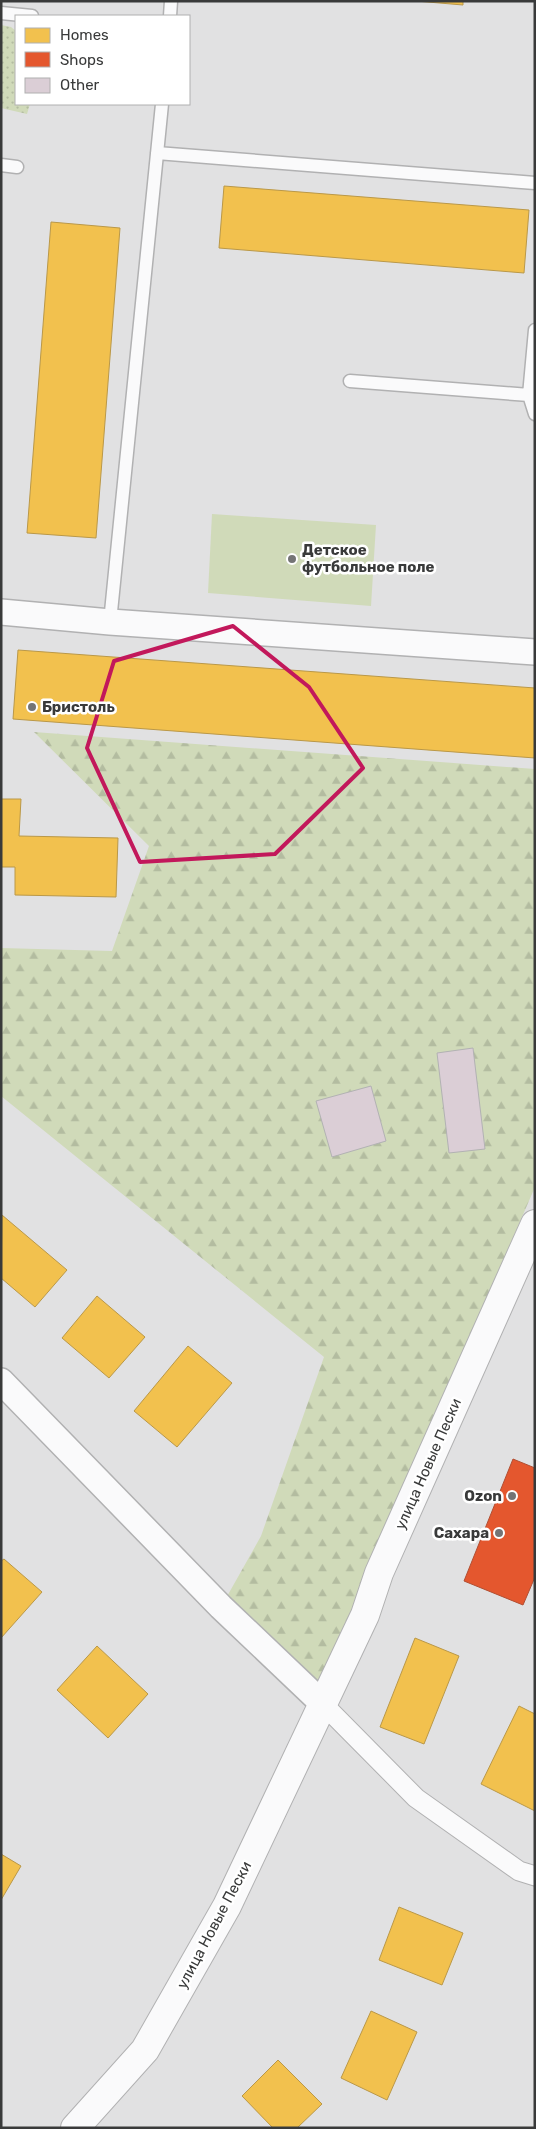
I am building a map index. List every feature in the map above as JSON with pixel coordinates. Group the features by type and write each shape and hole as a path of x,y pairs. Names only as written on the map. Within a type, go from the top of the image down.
{"main road":[{"name":"улица Новые Пески","path":"75,2128 145,2050 227,1906 322,1703 366,1615 379,1573 535,1224"}],"street":[{"path":"1,612 110,622 535,652"},
{"path":"1,1381 221,1607 322,1703 416,1798 519,1871 535,1876"}],"lane":[{"path":"170,15 171,1"},
{"path":"1,13 22,15"},
{"path":"110,622 162,105"},
{"path":"158,153 535,183"},
{"path":"1,165 17,167"},
{"path":"535,330 529,395 535,414"},
{"path":"350,381 529,395"}],"highlighted area":[{"path":"233,626 309,687 363,768 275,854 140,862 87,748 114,661"}],"green space":[{"path":"1,25 11,27 15,30 15,105 30,105 27,114 1,108"},
{"name":"Детское футбольное поле","path":"212,514 376,525 371,606 208,593"},
{"path":"34,732 535,769 535,1187 320,1682 221,1607 261,1536 324,1357 1,1096 1,948 112,951 149,846"}],"building: Homes":[{"path":"416,1 463,1 463,5"},
{"path":"224,186 529,210 524,273 219,248"},
{"path":"51,222 120,228 96,538 27,533"},
{"path":"18,650 535,688 535,758 13,719"},
{"path":"1,799 21,799 19,836 118,838 116,897 15,895 15,867 1,867"},
{"path":"2,1215 67,1270 35,1307 1,1278"},
{"path":"97,1296 145,1337 109,1378 62,1338"},
{"path":"188,1346 232,1383 177,1447 134,1411"},
{"path":"4,1559 42,1592 1,1638 1,1561"},
{"path":"415,1638 459,1656 424,1744 380,1727"},
{"path":"97,1646 148,1694 108,1738 57,1690"},
{"path":"519,1706 535,1714 535,1811 481,1784"},
{"path":"1,1854 21,1866 1,1900"},
{"path":"399,1907 463,1933 442,1985 379,1960"},
{"path":"371,2011 417,2032 387,2100 341,2078"},
{"path":"278,2060 322,2104 297,2128 273,2128 242,2096"}],"building: Shops":[{"path":"513,1459 535,1468 535,1577 523,1605 464,1581"}],"building: Other":[{"path":"473,1048 485,1149 449,1153 437,1053"},
{"path":"371,1086 386,1141 332,1157 316,1101"}],"place":[{"name":"Детское футбольное поле","path":"292,559"},
{"name":"Бристоль","path":"32,707"},
{"name":"Ozon","path":"512,1496"},
{"name":"Сахара","path":"499,1533"}]}
